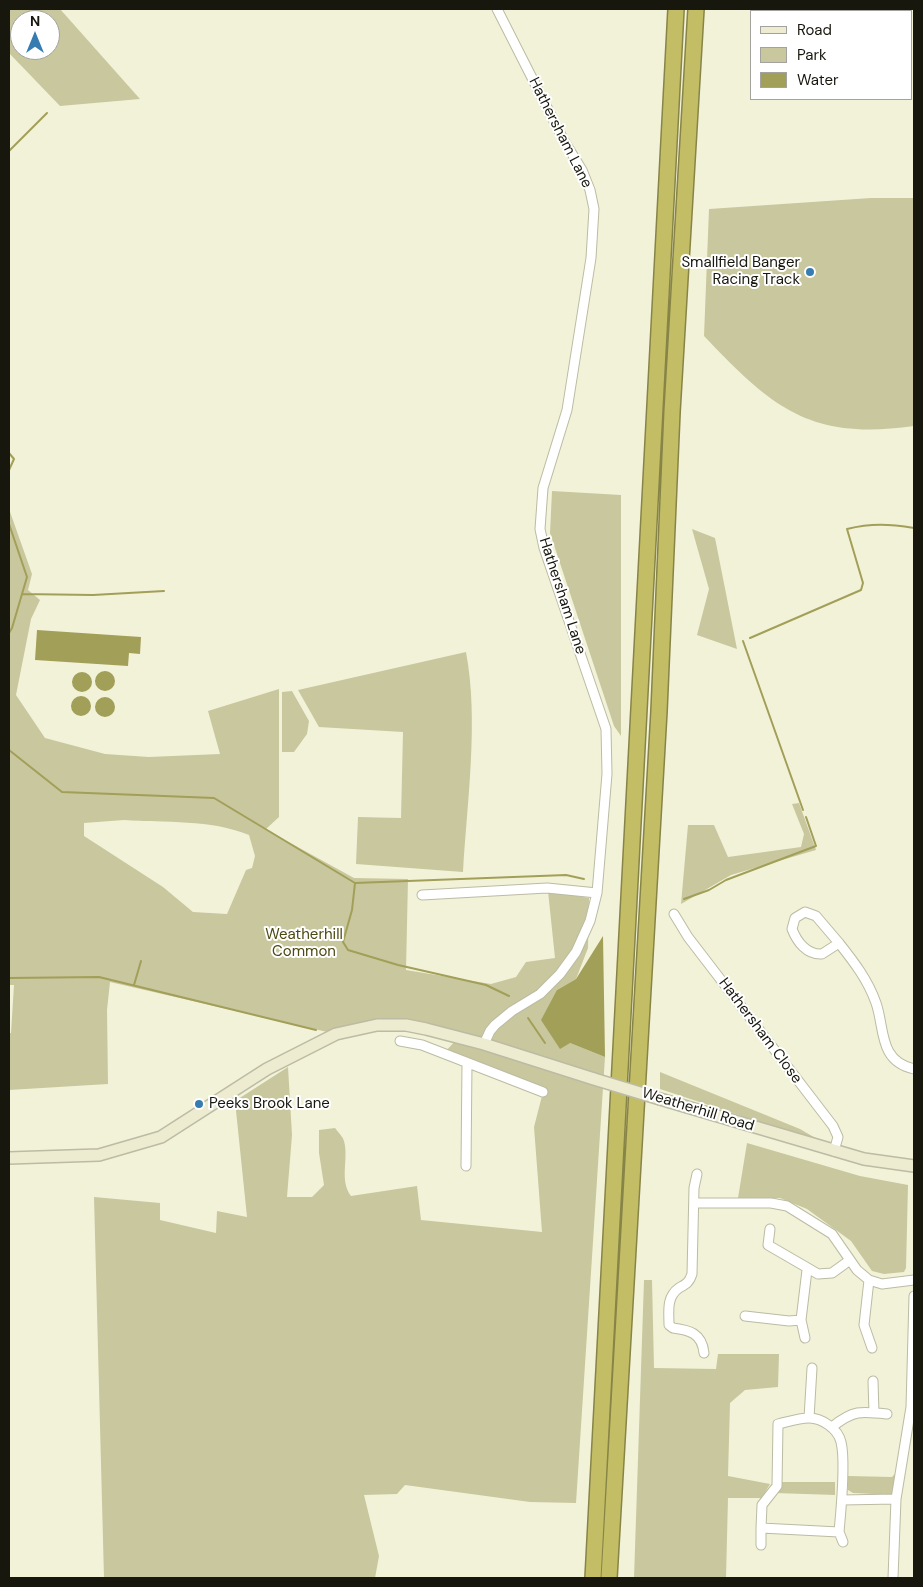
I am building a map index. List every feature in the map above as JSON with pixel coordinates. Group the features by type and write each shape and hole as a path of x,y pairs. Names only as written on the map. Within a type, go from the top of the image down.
{"highway":[{"path":"593,1578 676,9"},
{"path":"608,1578 660,711 672,412 696,9"}],"street":[{"name":"Hathersham Lane","path":"484,1044 496,1025 512,1011 540,994 560,974 576,952 590,921 597,893 607,774 606,729 544,548 540,529 543,488 566,410 591,258 594,209 590,190 582,170 563,139 496,9"},
{"path":"422,894 547,888 597,893"},
{"path":"839,942 822,954 811,953 794,934 792,923 800,914 811,913 816,916 839,942 862,973 877,1004 880,1030 890,1055 908,1067 914,1068"},
{"name":"Hathersham Close","path":"674,914 688,937 833,1126 838,1137 834,1151"},
{"name":"Weatherhill Road","path":"9,1158 98,1155 160,1137 267,1069 336,1034 377,1026 406,1025 484,1044 834,1151 864,1159 914,1166"},
{"path":"422,1046 426,1029"},
{"path":"400,1041 422,1046 543,1092"},
{"path":"466,1166 467,1063"},
{"path":"697,1174 694,1188 692,1274 690,1281 672,1296 669,1303 669,1325 673,1328 685,1329 697,1335 703,1345 704,1353"},
{"path":"695,1203 771,1203 787,1206 832,1234 850,1260 869,1280 882,1284 914,1280"},
{"path":"770,1229 768,1245 808,1270 818,1274 832,1273 850,1260"},
{"path":"805,1338 801,1320 808,1270"},
{"path":"869,1280 864,1325 872,1348"},
{"path":"893,1578 896,1499 911,1408 914,1296"},
{"path":"745,1316 789,1321 801,1320"},
{"path":"809,1418 816,1386 812,1368"},
{"path":"873,1382 874,1413"},
{"path":"832,1427 846,1416 856,1412 887,1414"},
{"path":"761,1545 762,1505 776,1486 778,1424 809,1418 832,1427 841,1442 842,1500 839,1532 843,1542"},
{"path":"842,1500 896,1499"},
{"path":"761,1528 839,1532"}],"green space":[{"path":"9,9 60,9 140,99 60,106 16,60 60,60 60,10 10,10 10,54"},
{"name":"Smallfield Banger Racing Track","path":"871,198 914,198 914,426 878,429 846,428 819,423 795,413 773,400 751,382 704,336 709,209"},
{"path":"552,491 621,495 621,736 614,726 550,533"},
{"name":"Weatherhill Common","path":"9,509 32,574 28,590 40,600 31,619 16,695 45,738 105,754 149,757 220,754 208,711 279,689 279,817 266,829 254,823 354,878 408,879 406,970 491,984 516,977 526,962 555,958 548,891 589,898 588,948 576,979 557,990 570,1043 605,1057 576,1503 530,1502 405,1485 397,1494 364,1495 379,1556 375,1578 104,1578 94,1197 160,1203 160,1220 216,1233 217,1211 247,1217 235,1101 288,1067 292,1135 287,1197 312,1197 324,1185 319,1153 319,1130 335,1128 344,1141 346,1155 345,1176 347,1190 351,1196 417,1186 421,1220 542,1232 534,1127 543,1092 444,1053 458,1038 406,1025 336,1034 110,982 107,1010 108,1084 9,1090 9,1033 11,1033 14,985 9,985","holes":["124,820 203,824 219,826 249,835 255,856 252,868 246,870 227,914 193,912 163,887 84,836 84,823"]},
{"path":"692,529 715,538 737,649 697,635 709,589"},
{"path":"466,652 472,705 472,733 463,872 356,864 358,817 401,818 403,732 319,727 298,690"},
{"path":"292,691 309,721 307,734 294,752 282,752 282,692"},
{"path":"799,803 816,850 731,875 681,904 688,825 714,825 728,857 801,847 804,834 792,804"},
{"path":"660,1072 800,1129 824,1143 660,1089"},
{"path":"747,1143 860,1176 908,1185 906,1268 904,1272 884,1274 872,1271 851,1241 807,1209 780,1198 738,1198"},
{"path":"644,1280 652,1280 654,1368 716,1369 718,1354 779,1354 778,1387 745,1390 730,1403 728,1476 770,1484 762,1498 728,1498 726,1578 634,1578"},
{"path":"901,1467 894,1495 853,1493 848,1490 848,1476 892,1477"},
{"path":"781,1482 835,1482 835,1495 775,1493"}],"water":[{"path":"37,630 141,637 140,654 129,653 128,666 35,660"},
{"path":"105,671 112,674 115,681 112,688 105,691 98,688 95,681 98,674"},
{"path":"82,672 89,675 92,682 89,689 82,692 75,689 72,682 75,675"},
{"path":"81,696 88,699 91,706 88,713 81,716 74,713 71,706 74,699"},
{"path":"105,697 112,700 115,707 112,714 105,717 98,714 95,707 98,700"},
{"path":"603,936 605,1057 570,1043 560,1049 541,1020 557,990 576,979"}],"waterway":[{"path":"9,151 47,113"},
{"path":"9,453 14,459 9,470"},
{"path":"9,524 27,577 9,633"},
{"path":"750,638 861,590 863,583 847,529 880,525 914,528"},
{"path":"22,594 93,595 164,591"},
{"path":"743,641 803,810"},
{"path":"9,750 62,792 214,798 355,883 566,875 584,879"},
{"path":"684,899 709,890 726,880 816,846 806,817"},
{"path":"355,883 352,910 343,942 348,950 398,965 486,985 509,996"},
{"path":"134,985 141,961"},
{"path":"9,978 99,977 316,1030"},
{"path":"528,1018 545,1043"}],"place":[{"name":"Smallfield Banger Racing Track","path":"810,272"},
{"name":"Peeks Brook Lane","path":"199,1104"}]}
